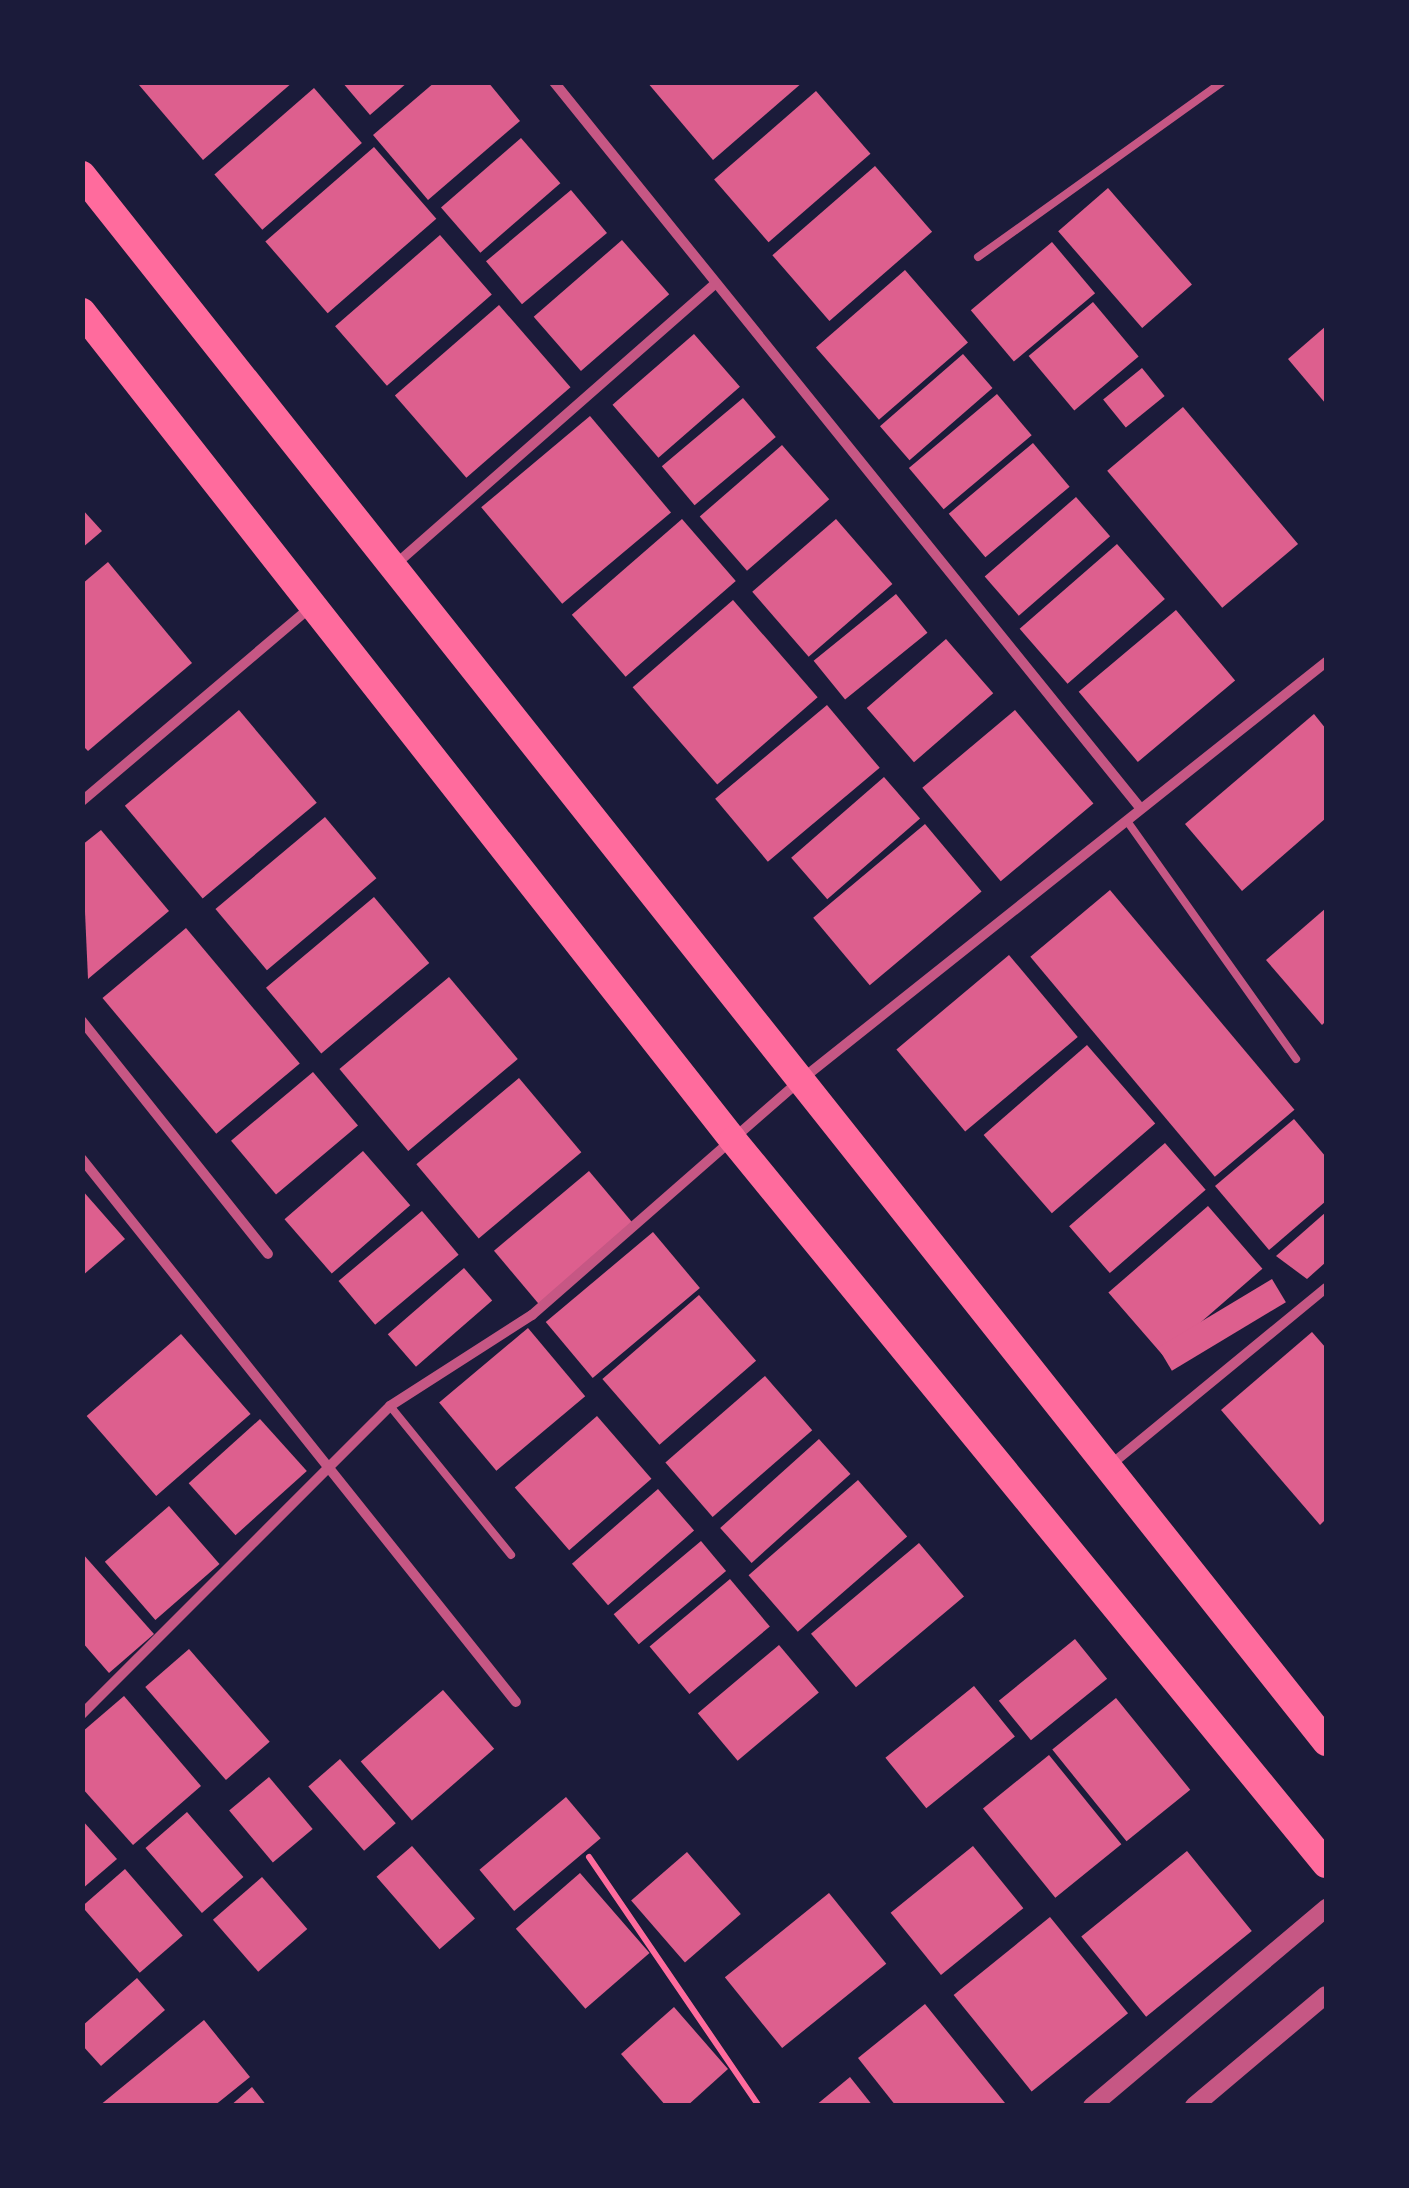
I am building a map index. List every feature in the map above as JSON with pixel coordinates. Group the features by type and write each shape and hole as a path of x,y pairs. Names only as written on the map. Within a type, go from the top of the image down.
{"highway":[{"path":"82,176 797,1083 1326,1742"},
{"path":"82,312 316,604 733,1140 1326,1864"}],"street":[{"path":"554,82 1140,809"},
{"path":"392,568 716,284"},
{"path":"82,801 316,604"},
{"path":"82,1714 325,1464 390,1406 532,1315 797,1083 1326,662"},
{"path":"82,1020 268,1254"},
{"path":"82,1160 516,1702"},
{"path":"1107,1468 1326,1288"},
{"path":"1092,2106 1326,1908"},
{"path":"1194,2106 1326,1996"}],"lane":[{"path":"978,257 1222,82"},
{"path":"1127,821 1296,1059"},
{"path":"390,1406 511,1555"}],"path":[{"path":"589,1857 759,2106"}],"building":[{"path":"141,82 293,82 203,160 139,85"},
{"path":"342,82 408,82 370,115"},
{"path":"435,82 488,82 520,121 428,200 373,135"},
{"path":"647,82 803,82 713,160"},
{"path":"314,88 362,143 262,230 214,175"},
{"path":"816,91 870,154 769,242 714,180"},
{"path":"521,138 560,183 480,253 441,208"},
{"path":"374,147 436,219 328,313 265,241"},
{"path":"875,166 932,232 829,321 772,255"},
{"path":"1108,188 1192,285 1142,328 1058,231"},
{"path":"571,190 607,233 522,304 486,261"},
{"path":"440,235 492,295 387,386 335,326"},
{"path":"622,240 669,294 581,371 534,317"},
{"path":"1052,242 1095,293 1014,361 971,310"},
{"path":"905,270 968,342 879,420 816,347"},
{"path":"1093,302 1139,356 1074,410 1029,356"},
{"path":"499,305 571,387 466,478 395,396"},
{"path":"1326,326 1326,404 1288,359"},
{"path":"694,334 740,387 658,458 612,405"},
{"path":"963,354 993,388 910,460 880,426"},
{"path":"1142,368 1165,396 1126,427 1103,399"},
{"path":"997,394 1032,435 944,509 909,468"},
{"path":"743,398 776,437 695,505 662,466"},
{"path":"1183,407 1298,544 1222,608 1107,471"},
{"path":"590,416 671,513 562,604 481,507"},
{"path":"1033,443 1070,487 985,557 949,514"},
{"path":"782,445 829,499 747,571 700,517"},
{"path":"1076,497 1110,536 1019,616 985,576"},
{"path":"82,509 102,531 82,548"},
{"path":"682,519 736,581 626,677 572,615"},
{"path":"836,519 892,584 809,657 752,592"},
{"path":"1117,544 1165,599 1068,684 1020,629"},
{"path":"108,562 192,663 88,751 82,745 82,584"},
{"path":"896,594 927,633 845,700 814,661"},
{"path":"733,600 818,697 717,785 633,687"},
{"path":"1176,610 1235,680 1138,762 1079,692"},
{"path":"946,639 993,693 914,762 867,708"},
{"path":"827,705 880,768 768,862 715,799"},
{"path":"239,710 317,803 203,898 125,806"},
{"path":"1015,710 1093,803 1001,881 922,788"},
{"path":"1314,714 1326,729 1326,818 1242,891 1185,824"},
{"path":"884,777 920,819 827,899 791,858"},
{"path":"325,817 376,878 267,970 215,909"},
{"path":"925,824 982,891 870,985 813,918"},
{"path":"101,830 169,911 88,979 82,845"},
{"path":"1110,890 1294,1110 1215,1177 1030,957"},
{"path":"374,897 429,963 321,1054 266,988"},
{"path":"1326,908 1326,1021 1322,1025 1266,960"},
{"path":"186,928 300,1064 216,1134 103,998"},
{"path":"1009,955 1078,1037 965,1131 896,1049"},
{"path":"449,977 518,1059 408,1151 339,1069"},
{"path":"1087,1045 1155,1123 1052,1213 984,1135"},
{"path":"313,1072 358,1126 276,1194 231,1141"},
{"path":"519,1078 581,1152 479,1238 416,1164"},
{"path":"1294,1119 1326,1157 1326,1201 1269,1250 1215,1186"},
{"path":"1165,1143 1206,1190 1110,1273 1069,1226"},
{"path":"363,1151 410,1205 332,1274 285,1219"},
{"path":"589,1171 634,1225 539,1304 494,1251"},
{"path":"82,1190 125,1239 82,1276"},
{"path":"1208,1206 1262,1269 1163,1355 1108,1293"},
{"path":"422,1211 459,1255 375,1325 339,1281"},
{"path":"1326,1212 1326,1262 1307,1279 1276,1256"},
{"path":"653,1232 700,1288 593,1378 546,1322"},
{"path":"464,1268 492,1300 416,1367 388,1334"},
{"path":"1272,1279 1286,1302 1172,1371 1158,1348"},
{"path":"699,1295 756,1361 659,1445 602,1379"},
{"path":"528,1328 585,1396 496,1471 439,1403"},
{"path":"1312,1332 1326,1348 1326,1519 1320,1525 1221,1410"},
{"path":"181,1334 251,1414 156,1496 87,1416"},
{"path":"765,1376 812,1430 713,1517 665,1463"},
{"path":"597,1416 651,1479 569,1550 515,1488"},
{"path":"260,1419 307,1471 235,1535 189,1483"},
{"path":"819,1439 850,1474 752,1563 720,1528"},
{"path":"858,1480 907,1537 798,1632 749,1575"},
{"path":"658,1489 694,1531 608,1605 572,1564"},
{"path":"169,1506 220,1564 155,1620 105,1562"},
{"path":"701,1541 726,1571 639,1644 614,1614"},
{"path":"919,1543 964,1597 856,1687 811,1634"},
{"path":"82,1553 154,1634 109,1673 82,1642"},
{"path":"730,1579 770,1626 689,1694 650,1646"},
{"path":"1075,1639 1107,1679 1031,1740 999,1701"},
{"path":"779,1645 819,1692 738,1761 698,1713"},
{"path":"189,1649 270,1742 226,1780 145,1687"},
{"path":"974,1686 1015,1737 926,1808 885,1758"},
{"path":"443,1690 494,1749 412,1820 361,1762"},
{"path":"124,1696 201,1786 133,1845 82,1788 82,1732"},
{"path":"1116,1698 1190,1790 1127,1841 1052,1750"},
{"path":"1049,1755 1121,1844 1055,1898 983,1808"},
{"path":"340,1759 396,1823 364,1851 308,1787"},
{"path":"269,1777 313,1829 273,1863 229,1810"},
{"path":"566,1797 601,1838 514,1911 479,1870"},
{"path":"187,1812 243,1877 202,1913 145,1848"},
{"path":"82,1820 117,1859 82,1889"},
{"path":"412,1846 475,1918 440,1949 377,1877"},
{"path":"973,1846 1023,1908 941,1975 891,1913"},
{"path":"1187,1851 1252,1931 1146,2017 1081,1937"},
{"path":"687,1852 741,1914 685,1962 631,1901"},
{"path":"125,1869 183,1935 140,1973 82,1906"},
{"path":"580,1873 650,1953 585,2009 516,1929"},
{"path":"262,1877 307,1929 258,1972 213,1920"},
{"path":"829,1893 886,1964 782,2048 725,1977"},
{"path":"1050,1917 1128,2013 1032,2091 954,1995"},
{"path":"137,1978 165,2010 101,2066 82,2045 82,2026"},
{"path":"925,2004 1005,2103 1002,2106 896,2106 858,2058"},
{"path":"674,2007 728,2069 687,2106 666,2106 621,2054"},
{"path":"204,2020 250,2077 214,2106 99,2106"},
{"path":"850,2077 873,2106 815,2106"},
{"path":"252,2087 267,2106 230,2106"}]}
